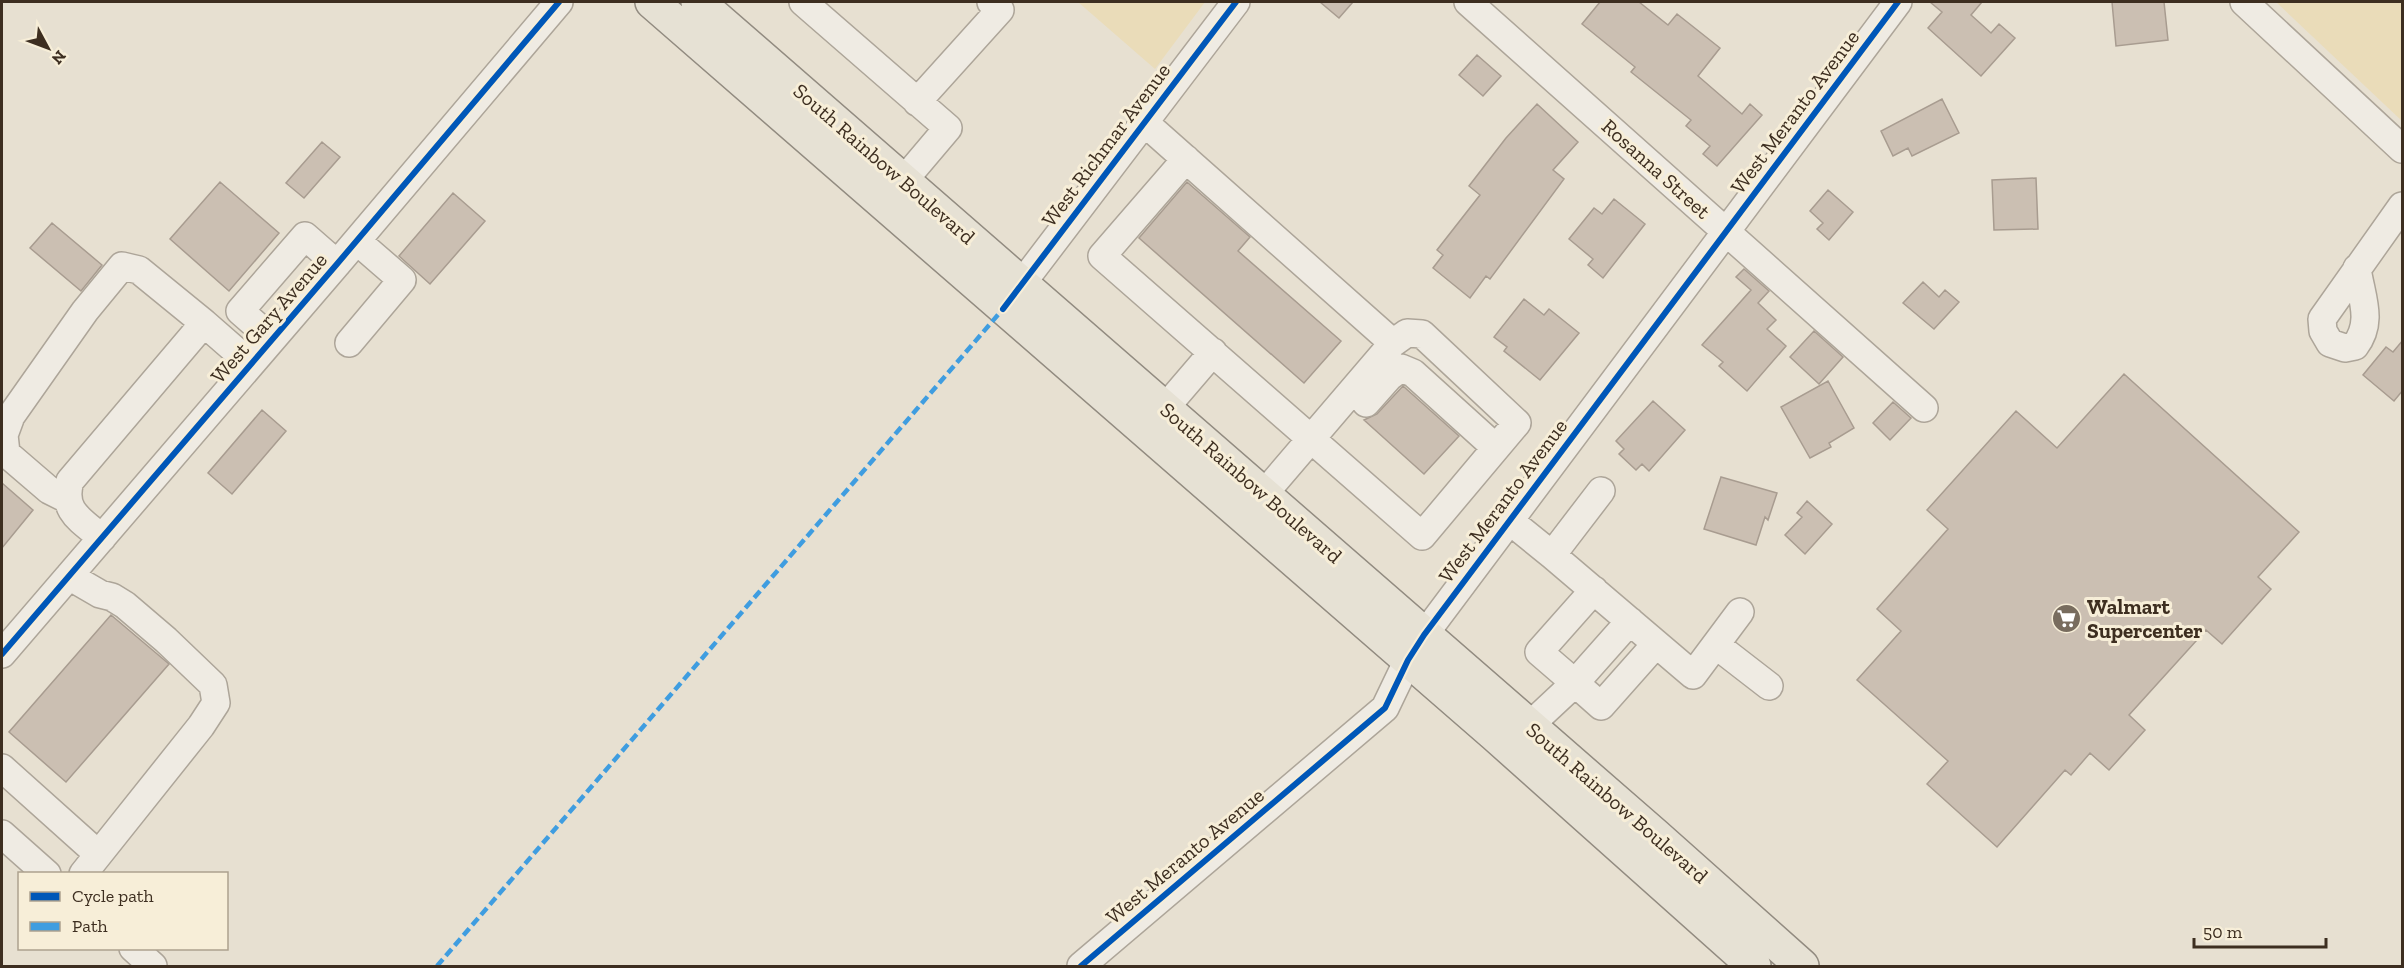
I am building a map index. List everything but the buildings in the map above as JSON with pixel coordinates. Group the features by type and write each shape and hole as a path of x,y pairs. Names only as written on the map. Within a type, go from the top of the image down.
{"main road":[{"name":"South Rainbow Boulevard","path":"652,2 1013,296 1416,647 1529,726 1802,966"},
{"name":"South Rainbow Boulevard","path":"698,2 904,180 1013,296 1165,408 1263,495 1416,647 1754,966"}],"street":[{"name":"West Gary Avenue","path":"7,637 69,576 338,264 559,2"},
{"path":"803,2 948,128 904,180"},
{"path":"917,102 1000,10 991,2"},
{"name":"West Richmar Avenue","path":"1013,296 1236,2"},
{"name":"Rosanna Street","path":"1468,2 1924,408"},
{"name":"West Meranto Avenue","path":"1081,966 1385,708 1416,647 1898,2"},
{"path":"2244,2 2403,149"},
{"path":"1145,123 1393,343"},
{"path":"1186,159 1102,256 1422,536 1517,423 1422,334 1407,333 1393,343 1318,444"},
{"path":"2357,268 2403,206"},
{"path":"272,339 240,311 305,236 338,264"},
{"path":"349,343 402,280 357,241"},
{"path":"68,499 49,490 6,453 4,435 11,416 85,311 122,266 139,270 251,364"},
{"path":"102,538 74,513 68,499 70,481 204,323"},
{"path":"1165,408 1213,352"},
{"path":"1263,495 1401,368 1413,373 1496,448"},
{"path":"1552,555 1601,491"},
{"path":"1510,521 1693,675 1740,612"},
{"path":"2,768 90,864 201,726 216,703 213,685 166,640 125,605 69,576"},
{"path":"1594,590 1539,652 1601,706 1656,644"},
{"path":"1529,726 1575,683 1630,621"},
{"path":"1716,645 1769,686"},
{"path":"2,834 46,872"},
{"path":"135,950 153,966"}],"sand":[{"path":"1078,2 1205,2 1155,69"},
{"path":"2276,2 2402,2 2402,121"}],"marked path":[{"path":"437,966 1003,309"}],"cycle path":[{"path":"2,654 559,2"},
{"path":"1003,309 1236,2"},
{"path":"1081,966 1385,708 1408,660 1424,635 1898,2"}],"place":[{"name":"Walmart Supercenter","path":"2066,619"}]}
